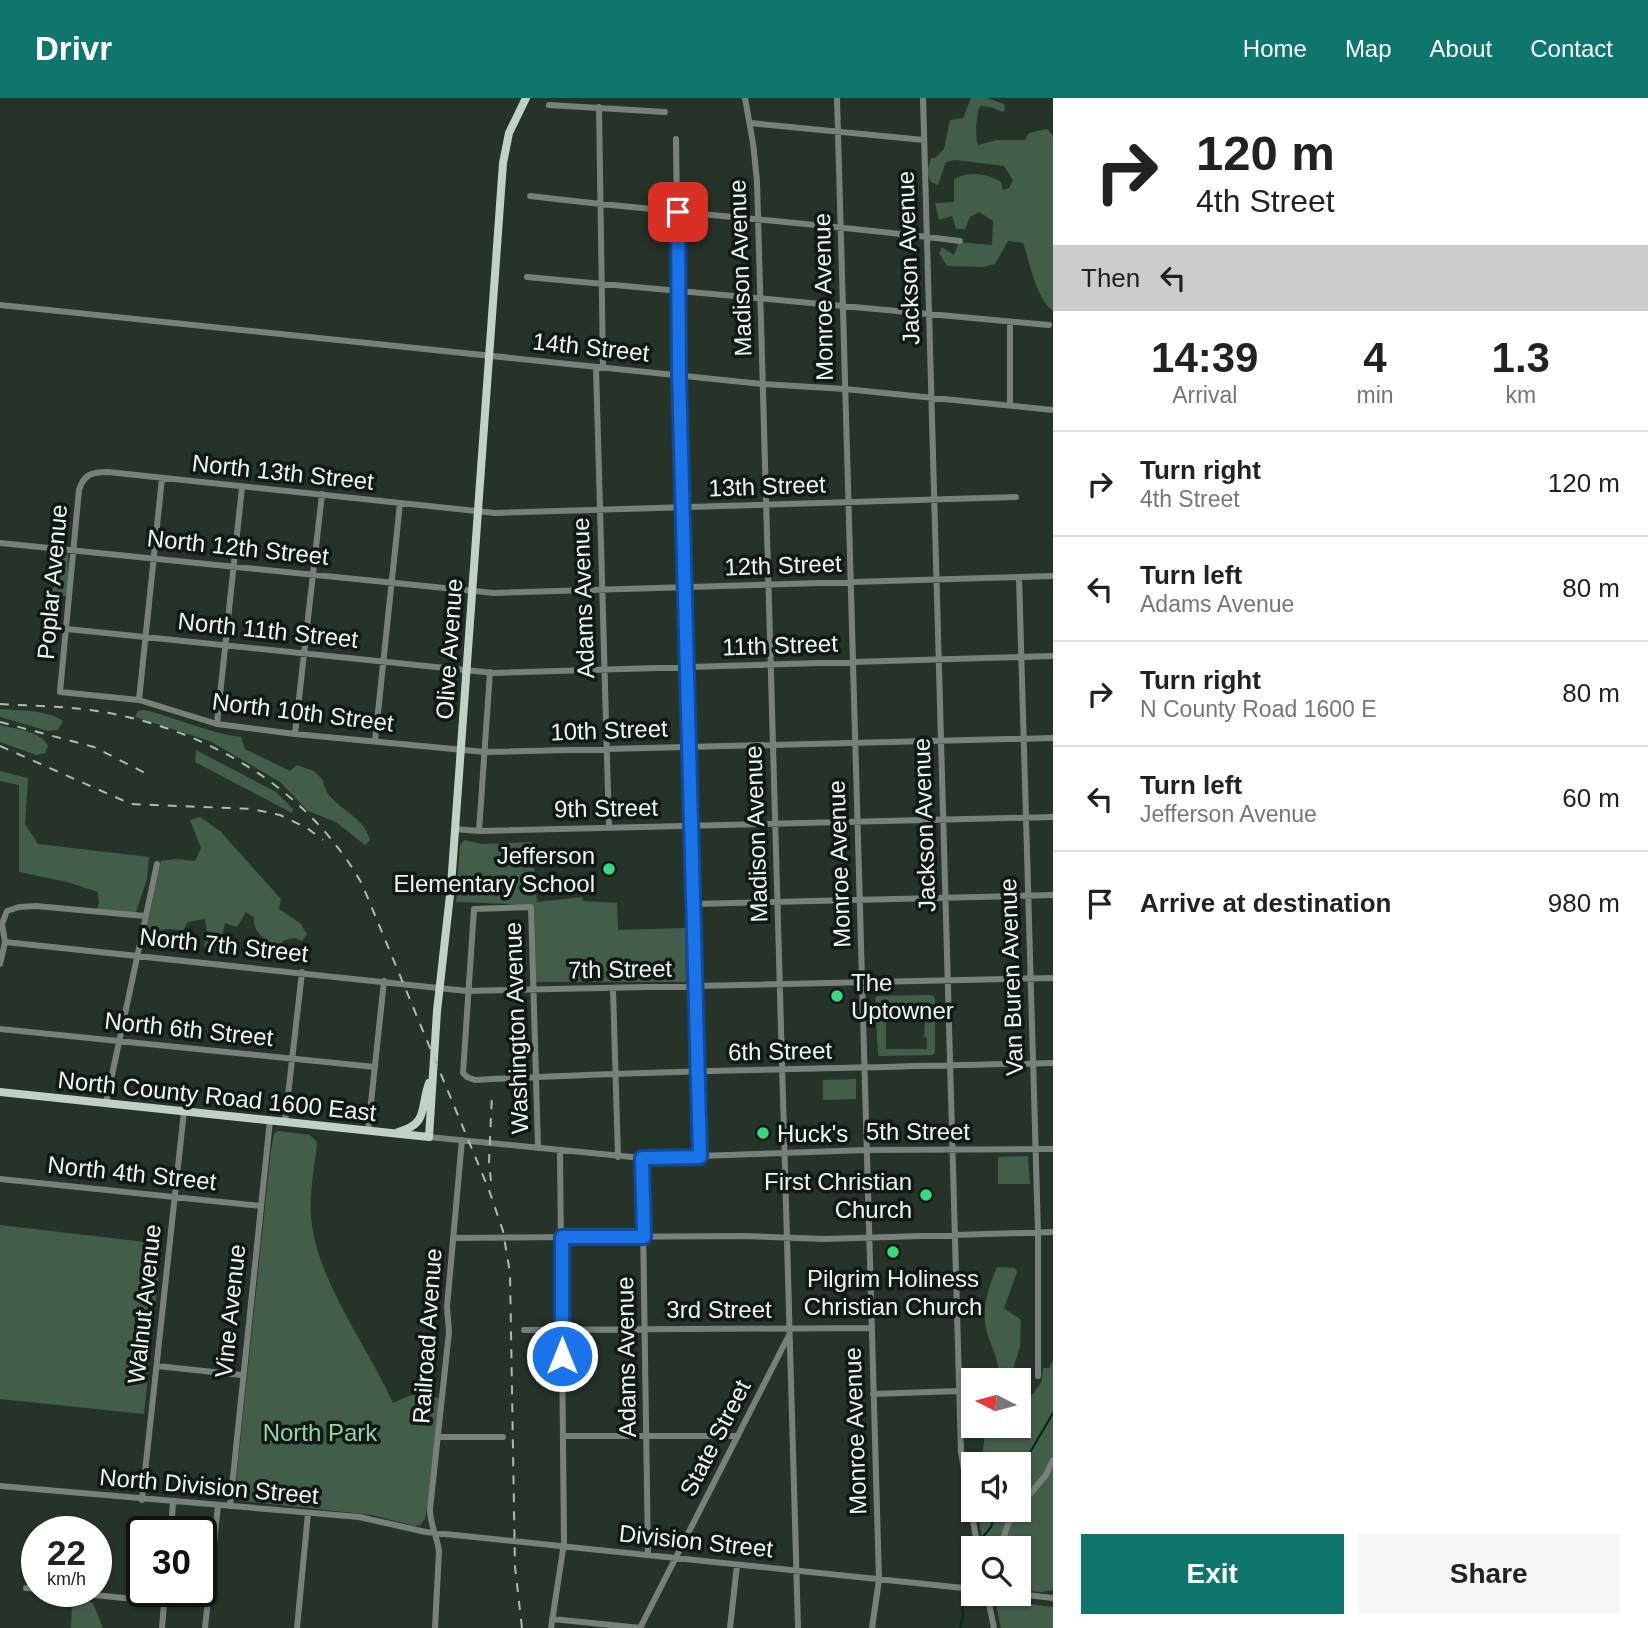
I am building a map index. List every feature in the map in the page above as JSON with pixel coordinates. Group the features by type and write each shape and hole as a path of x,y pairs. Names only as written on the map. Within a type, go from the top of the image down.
{"main road":[{"name":"Olive Avenue","path":"429,1137 491,356 503,163 509,133 526,98"},
{"path":"393,1133 405,1130 423,1115 426,1090 433,1074"},
{"name":"North County Road 1600 East","path":"0,1093 429,1137"}],"street":[{"name":"Madison Avenue","path":"745,98 756,162 758,218 798,1628"},
{"name":"Monroe Avenue","path":"837,98 879,1580 872,1628"},
{"name":"Jackson Avenue","path":"923,98 961,1453 975,1536"},
{"path":"549,105 665,112"},
{"name":"Adams Avenue","path":"599,107 600,510 609,828"},
{"path":"750,123 924,140"},
{"path":"677,139 679,375 700,1157"},
{"path":"530,196 960,241"},
{"path":"527,277 1049,325"},
{"name":"14th Street","path":"0,305 762,384 845,389 1053,410"},
{"path":"1010,323 1010,405"},
{"name":"North 13th Street","path":"85,477 91,472 99,472 478,511"},
{"name":"Poplar Avenue","path":"60,692 79,490 85,477"},
{"path":"139,700 162,478"},
{"path":"217,724 242,487"},
{"path":"295,734 322,494"},
{"name":"13th Street","path":"478,511 495,513 1016,497"},
{"path":"375,741 400,503"},
{"name":"North 12th Street","path":"0,543 472,590"},
{"name":"12th Street","path":"472,590 494,593 1053,576"},
{"name":"Van Buren Avenue","path":"1019,577 1038,1233 1038,1376"},
{"name":"North 11th Street","path":"67,629 466,670"},
{"name":"11th Street","path":"466,670 604,670 1053,656"},
{"path":"479,831 490,672"},
{"name":"North 10th Street","path":"60,692 139,700 217,724 460,749"},
{"name":"10th Street","path":"460,749 485,752 1053,738"},
{"name":"9th Street","path":"455,829 479,831 1053,817"},
{"path":"106,1104 157,864"},
{"path":"694,904 1053,895"},
{"path":"0,964 5,942 2,924 7,911 19,907 36,906 145,916"},
{"name":"Washington Avenue","path":"467,991 474,909 531,907 538,1148"},
{"name":"North 7th Street","path":"5,942 440,987"},
{"path":"285,1122 302,972"},
{"name":"7th Street","path":"440,987 467,991 1053,978"},
{"path":"368,1131 384,981"},
{"path":"613,988 618,1157"},
{"name":"6th Street","path":"467,991 463,1073 475,1080 1053,1063"},
{"name":"North 6th Street","path":"0,1029 375,1067"},
{"name":"Walnut Avenue","path":"142,1500 184,1111"},
{"name":"Vine Avenue","path":"230,1506 270,1120"},
{"name":"5th Street","path":"429,1137 642,1158 866,1150 1053,1149"},
{"name":"Railroad Avenue","path":"435,1628 439,1561 438,1540 433,1533 430,1509 449,1332 447,1307 462,1140"},
{"name":"Washington Avenue","path":"551,1628 563,1546 560,1151"},
{"name":"Adams Avenue","path":"642,1158 648,1555"},
{"name":"North 4th Street","path":"0,1179 261,1206"},
{"path":"453,1238 868,1238 1053,1232"},
{"name":"3rd Street","path":"524,1330 646,1328 789,1332 872,1328"},
{"name":"State Street","path":"641,1628 789,1332"},
{"path":"157,1366 242,1375"},
{"path":"873,1394 959,1391"},
{"path":"563,1436 738,1436"},
{"path":"439,1437 503,1437"},
{"path":"1031,1493 1046,1475 1053,1460"},
{"name":"North Division Street","path":"0,1486 359,1517 415,1529"},
{"path":"172,1516 173,1502"},
{"path":"205,1628 218,1506"},
{"path":"297,1628 308,1513"},
{"name":"Division Street","path":"415,1529 961,1588"},
{"path":"730,1628 737,1565"},
{"path":"1031,1595 1053,1598"},
{"path":"989,1606 994,1628"},
{"path":"162,1628 164,1607"},
{"path":"552,1619 641,1628"}],"green space":[{"path":"971,98 987,98 1004,104 1005,110 1003,112 980,106 976,126 978,145 996,140 1025,140 1029,133 1047,129 1053,136 1053,311 1038,289 1023,243 1008,241 995,264 983,267 947,266 939,253 942,247 954,255 959,242 992,245 993,221 979,212 970,217 965,229 956,229 952,216 939,220 935,203 954,202 954,179 972,174 984,175 1001,182 1003,190 1009,188 1013,180 1004,166 955,160 946,162 938,185 931,182 927,172 931,158 935,158 944,149 950,120 963,118"},
{"path":"60,554 68,554 69,589 66,596 51,597 50,592 58,582 56,560"},
{"path":"0,709 41,712 63,721 58,730 48,731 0,717"},
{"path":"145,710 241,737 245,749 290,771 297,765 314,771 323,780 330,796 360,822 370,840 365,845 336,822 308,811 280,782 210,741 135,717 138,711"},
{"path":"0,725 40,737 48,746 45,753 36,755 0,742"},
{"path":"196,750 276,792 293,809 292,813 195,762"},
{"path":"0,771 28,778 25,824 38,844 149,857 147,879 136,912 127,916 96,911 99,903 98,892 19,872 19,785 0,781"},
{"path":"200,817 220,831 281,899 279,909 300,923 307,934 302,941 295,938 284,940 278,950 258,932 254,918 246,912 237,927 225,923 221,941 212,952 204,946 207,934 205,919 188,922 183,931 167,929 152,934 146,930 161,861 195,861 201,848 190,820"},
{"path":"464,840 482,844 532,842 537,902 582,897 583,901 617,903 618,930 685,928 686,982 536,982 534,905 456,902 460,845"},
{"path":"931,995 935,998 933,1055 878,1056 877,996","holes":["898,1005 926,1007 924,1037 927,1038 927,1049 886,1049 886,1010 897,1009"]},
{"path":"856,1079 856,1099 823,1100 823,1080"},
{"name":"North Park","path":"278,1131 310,1135 317,1142 311,1189 311,1217 315,1241 344,1313 393,1403 411,1395 440,1398 428,1503 425,1519 420,1525 372,1515 234,1500 271,1150 274,1134"},
{"path":"1028,1156 1030,1184 998,1184 998,1157"},
{"path":"0,1225 162,1244 144,1414 0,1399"},
{"path":"997,1267 1015,1268 1017,1272 1004,1308 1021,1320 1020,1347 1013,1368 998,1368 988,1336 985,1314"},
{"path":"1053,1360 1053,1590 1041,1592 1031,1591 1031,1536 982,1536 979,1522 1031,1522 1031,1452 983,1452 984,1438 1031,1438 1031,1395 1042,1381 1043,1368 1049,1368"},
{"path":"1031,1604 1053,1607 1053,1628 1001,1628 996,1606"},
{"path":"72,1607 95,1607 103,1628 71,1628"}],"waterway":[{"path":"1030,1452 1053,1413"},
{"path":"984,1536 992,1522"},
{"path":"960,1628 962,1606"}],"railway":[{"path":"0,704 61,707 137,719 214,748 282,791 313,818 339,849 362,884 489,1190 503,1231 510,1273 515,1567 522,1628"},
{"path":"0,722 94,747 149,775"},
{"path":"0,746 131,804 252,809 280,815 307,828 323,840"},
{"path":"491,1181 489,1162 492,1094"}],"place":[{"name":"Jefferson Elementary School","path":"609,869"},
{"name":"The Uptowner","path":"837,996"},
{"name":"Huck's","path":"763,1133"},
{"name":"First Christian Church","path":"926,1195"},
{"name":"Pilgrim Holiness Christian Church","path":"893,1252"}],"route":[{"path":"562,1356 562,1237 644,1237 642,1158 700,1157 679,375 678,212"}]}
